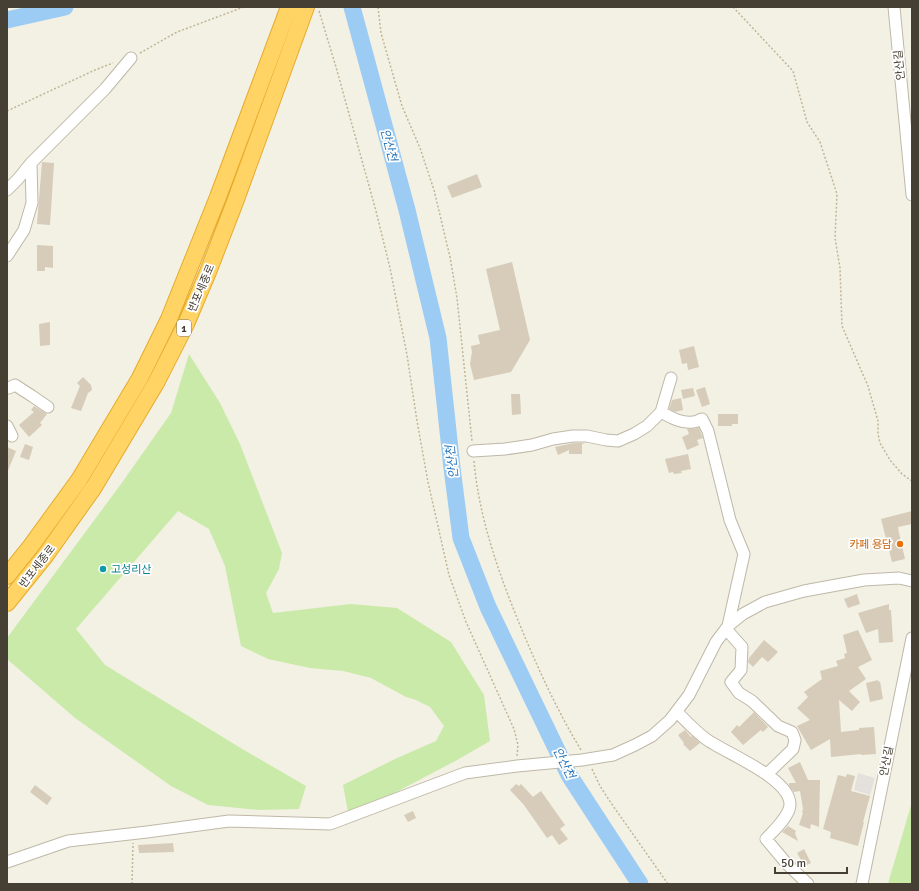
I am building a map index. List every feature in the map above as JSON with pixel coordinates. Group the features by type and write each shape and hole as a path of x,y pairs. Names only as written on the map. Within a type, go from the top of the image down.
{"highway":[{"name":"반포세종로","path":"7,576 32,546 79,480 140,378 169,319 218,197 288,11"},
{"name":"반포세종로","path":"7,603 45,556 94,487 160,376 186,324 213,258 304,14"}],"street":[{"name":"안산길","path":"894,7 912,195"},
{"path":"7,190 31,163 136,56"},
{"path":"901,83 912,87"},
{"path":"7,256 24,230 32,203 31,163"},
{"path":"473,451 505,449 532,445 553,439 574,436 587,436 618,441 647,426 661,412 671,378"},
{"path":"7,387 9,388 15,385 48,407"},
{"path":"661,412 684,422 693,422 702,419 708,431 730,520 744,554 727,628"},
{"path":"7,426 12,436"},
{"path":"7,862 68,841 229,821 330,824 465,773 585,760 613,755 635,746 652,736 670,720 689,695 716,642 727,628 743,614 766,602 804,591 864,580 899,578 912,581"},
{"path":"727,628 742,647 741,670 732,682 739,693 752,701 778,726 792,732 795,740 793,749 767,774"},
{"name":"안산길","path":"862,884 912,638"},
{"path":"677,712 707,740 744,760 780,784 788,795 790,805 786,816 766,840 787,864 808,884"}],"path":[{"path":"136,56 177,32 244,7"},
{"path":"316,7 320,15 336,67 376,211 390,268 407,355 428,482 449,575 466,622 514,729 518,745 519,766"},
{"path":"378,7 381,32 402,106 420,148 431,183 450,257 457,298 475,478 482,511 497,565 537,665 558,710 600,786 668,884"},
{"path":"733,7 793,71 807,122 820,142 837,194 835,238 840,268 842,326 868,386 878,422 880,443 890,460 902,474 912,481"},
{"path":"7,111 117,61"},
{"path":"132,884 133,834"}],"green space":[{"path":"189,354 220,403 240,444 282,553 279,569 266,593 273,613 351,604 397,608 451,642 484,695 490,741 349,817 343,785 397,758 436,741 444,726 430,707 406,697 371,678 343,671 310,668 268,659 241,646 225,566 209,529 178,511 76,629 105,665 306,786 299,809 259,810 208,805 171,786 75,718 7,659 7,638 121,484 171,413"},
{"path":"912,802 912,884 888,884 889,880"}],"shaded area":[{"path":"858,773 875,778 870,795 854,790"}],"building":[{"path":"42,162 54,163 50,225 37,224"},
{"path":"477,174 482,187 452,198 447,186"},
{"path":"37,245 53,246 53,268 45,267 45,271 37,271"},
{"path":"512,262 530,340 511,372 474,380 470,364 472,352 471,346 480,344 478,335 500,330 486,269"},
{"path":"50,322 50,345 40,346 39,324"},
{"path":"694,346 699,367 688,370 687,363 682,364 679,350"},
{"path":"83,377 91,385 92,390 88,393 81,411 71,408 80,386 77,383"},
{"path":"705,387 710,404 702,407 696,390"},
{"path":"693,388 695,396 683,399 681,390"},
{"path":"511,394 520,394 521,414 512,415"},
{"path":"681,398 683,410 675,412 669,409 672,400"},
{"path":"34,406 47,414 40,423 42,425 29,437 19,425 34,412 31,410"},
{"path":"718,414 738,414 738,424 732,424 732,426 718,426"},
{"path":"699,428 703,438 697,440 699,445 687,450 682,437 689,434 687,429"},
{"path":"574,443 585,443 582,444 582,454 569,454 569,450 558,455 555,447"},
{"path":"25,444 33,447 29,460 20,457"},
{"path":"7,447 16,451 7,473"},
{"path":"688,454 691,469 681,471 682,473 669,473 665,459"},
{"path":"912,511 912,524 898,527 905,559 892,562 881,519"},
{"path":"857,594 860,604 848,608 844,599"},
{"path":"889,604 889,610 891,610 893,642 879,643 878,629 866,633 858,613"},
{"path":"858,630 872,660 858,667 866,679 849,691 860,702 852,711 839,700 841,732 859,730 859,728 874,727 876,754 831,757 830,739 811,750 797,726 810,720 797,708 808,697 804,692 822,679 820,671 838,666 836,661 845,658 844,654 847,653 843,635"},
{"path":"764,640 778,652 768,662 762,657 753,667 748,662 749,658"},
{"path":"878,680 878,682 880,681 883,699 870,702 866,683"},
{"path":"754,712 768,727 763,732 761,730 743,745 731,732 737,725 739,727"},
{"path":"685,730 691,737 692,736 700,743 690,751 683,744 684,743 678,735"},
{"path":"800,762 808,780 820,780 819,827 811,824 810,829 799,825 803,813 800,791 794,792 789,786 789,783 796,783 788,768"},
{"path":"847,774 855,776 851,791 870,796 858,846 830,838 831,832 823,829 838,775 846,777"},
{"path":"516,784 519,786 521,784 533,797 541,791 565,825 560,829 568,839 559,845 552,835 547,838 524,805 510,790"},
{"path":"35,785 52,798 47,805 30,792"},
{"path":"413,811 416,818 408,822 404,815"},
{"path":"788,826 796,831 795,833 798,841 782,832"},
{"path":"173,843 174,852 139,853 138,845"},
{"path":"804,849 811,863 801,868 795,862 801,860 797,853"}],"waterway":[{"path":"7,20 65,7"},
{"name":"안산천","path":"352,7 407,210 438,338 461,538 488,607 569,775 640,884"}],"place":[{"name":"카페 용담","path":"900,544"},
{"name":"고성리산","path":"103,569"}]}
